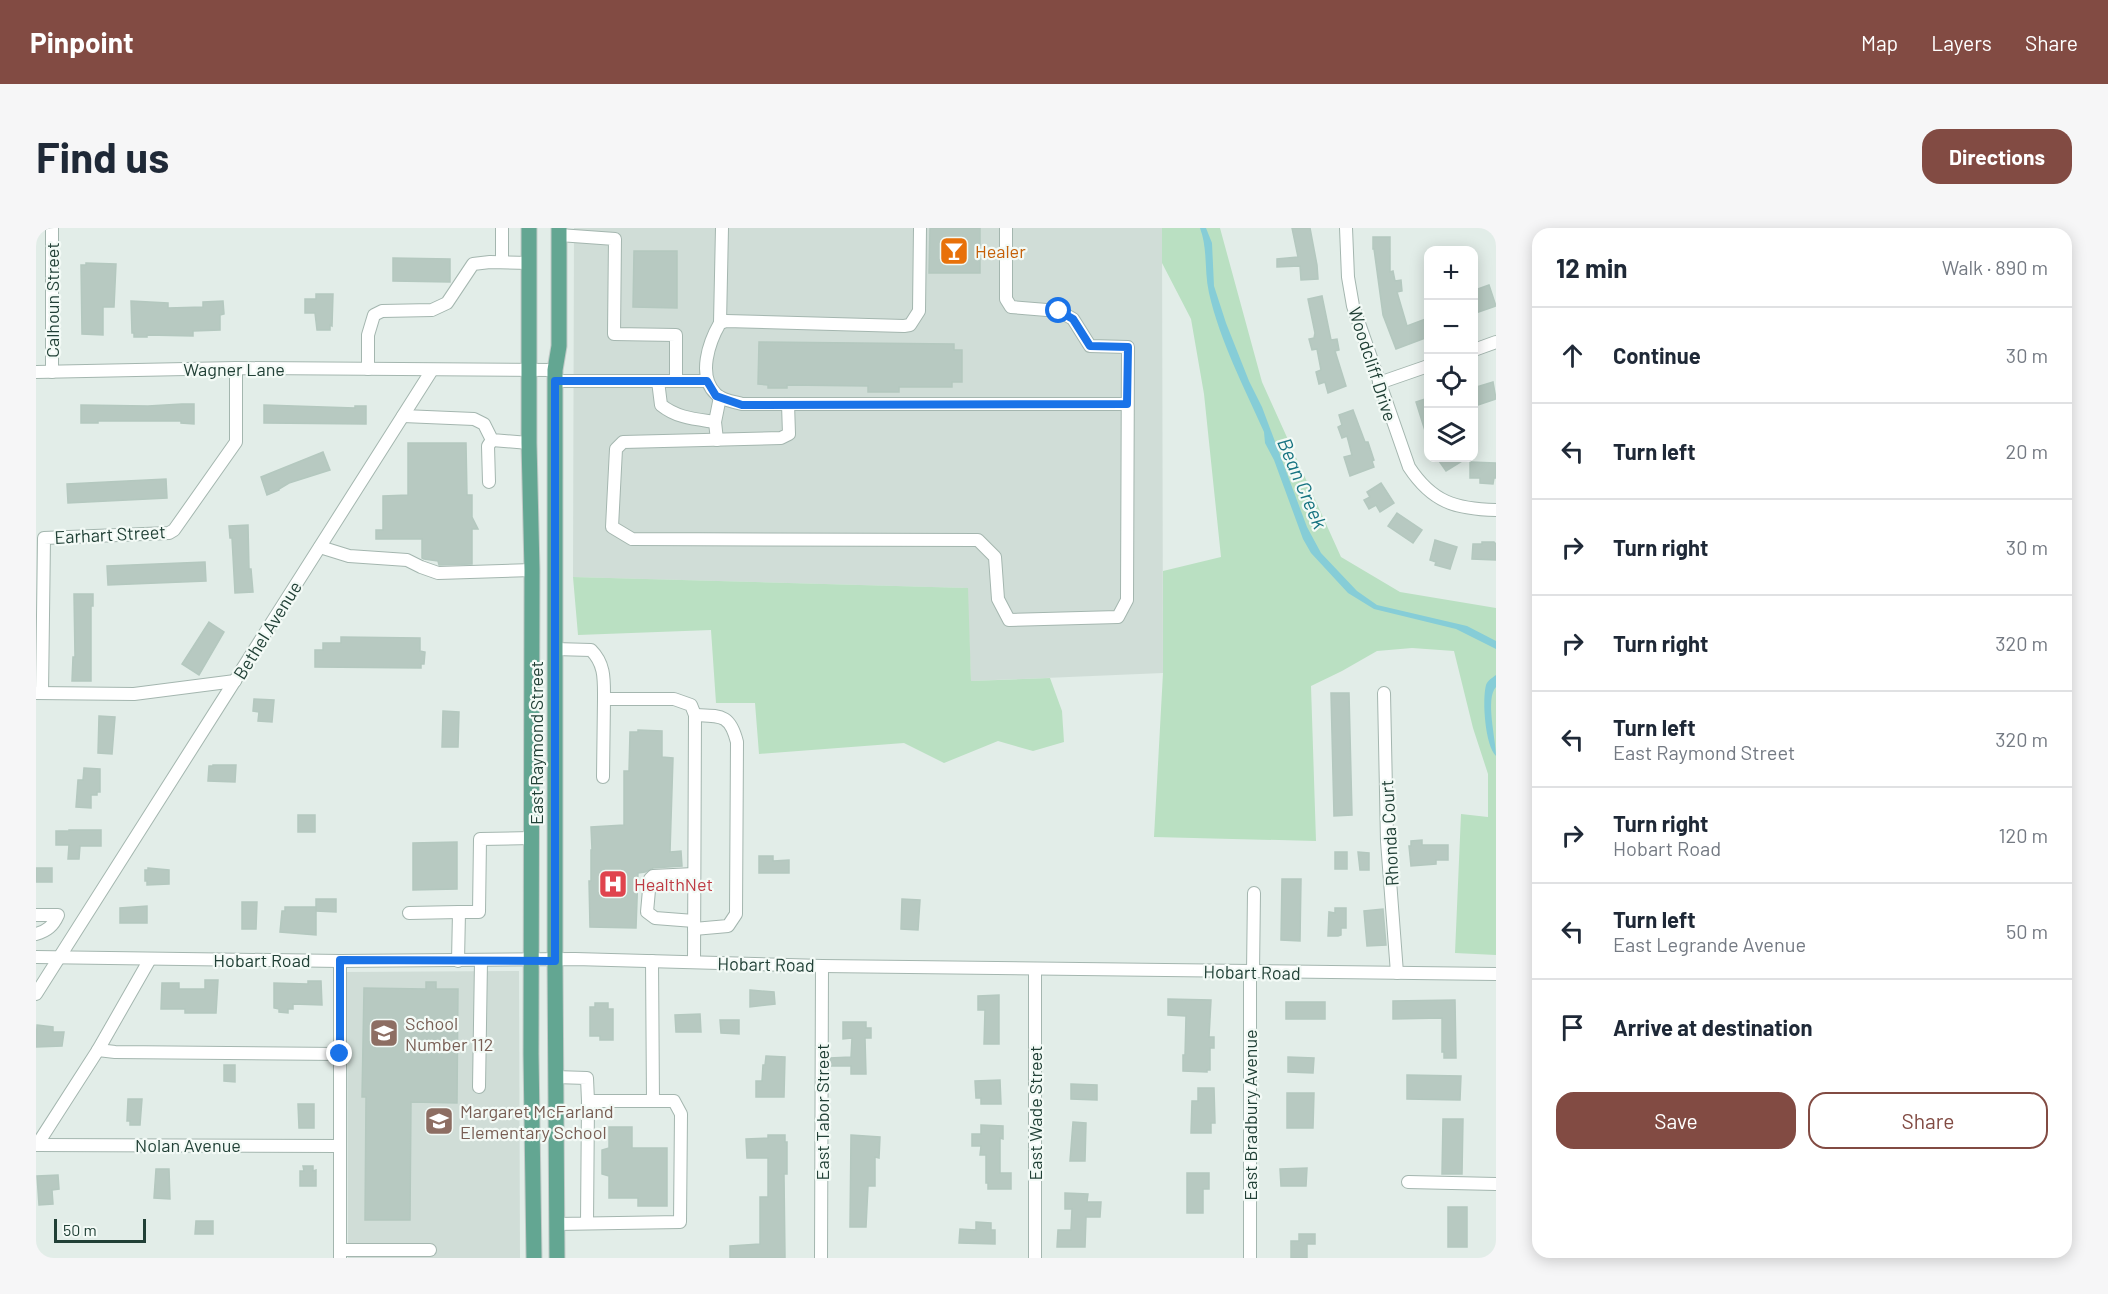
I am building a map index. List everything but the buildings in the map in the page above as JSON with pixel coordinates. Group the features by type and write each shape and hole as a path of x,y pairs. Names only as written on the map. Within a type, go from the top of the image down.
{"main road":[{"name":"East Raymond Street","path":"530,228 531,961 534,1258"},
{"name":"East Raymond Street","path":"557,1258 555,376 559,346 559,231"}],"street":[{"name":"Calhoun Street","path":"52,228 52,372"},
{"path":"502,228 502,262"},
{"path":"722,228 720,323 713,335 707,355 707,381 716,396 742,405 1127,404"},
{"path":"720,323 726,321 910,325 919,311 920,228"},
{"path":"788,404 789,434 781,438 623,442 616,449 612,527 632,539 978,540 995,557 998,599 1010,620 1118,617 1127,600 1128,347 1090,346 1073,319 1059,311 1011,307 1006,299 1006,228"},
{"name":"Woodcliff Drive","path":"1346,228 1350,294 1359,329 1408,467 1429,491 1442,500 1463,508 1496,510"},
{"path":"559,231 615,239 614,334 676,336 676,381"},
{"path":"368,369 368,335 374,315 382,310 432,310 447,303 473,264 529,263"},
{"path":"1478,348 1496,342"},
{"path":"1379,383 1424,367"},
{"name":"Wagner Lane","path":"36,372 236,368 432,370"},
{"name":"Earhart Street","path":"39,693 44,537 169,533 174,530 236,442 236,368"},
{"path":"432,370 529,370 555,376 707,381"},
{"name":"Bethel Avenue","path":"36,994 432,370"},
{"path":"658,381 661,405 670,412 681,417 715,422"},
{"path":"717,440 715,422 720,397"},
{"path":"403,416 474,419 484,424 492,440"},
{"path":"492,440 529,443"},
{"path":"489,482 488,446 492,440"},
{"path":"320,547 348,556 407,560 438,573 532,570"},
{"path":"555,649 591,650 600,659 604,670 603,777"},
{"path":"39,693 134,694 235,681"},
{"name":"Rhonda Court","path":"1384,693 1387,841 1397,973"},
{"path":"604,699 674,699 691,705 695,715 694,962"},
{"path":"694,874 653,876 650,879 647,912 655,918 694,925 728,926 736,914 737,742 733,726 722,716 695,715"},
{"path":"410,913 479,912 480,839 532,838"},
{"name":"East Bradbury Avenue","path":"1250,1258 1251,972 1254,893"},
{"path":"458,961 459,912"},
{"path":"36,915 58,915 55,923 45,932 36,934"},
{"name":"Hobart Road","path":"36,957 652,961 822,966 1496,974"},
{"path":"36,1145 98,1050 150,959"},
{"path":"340,960 340,1254 430,1250"},
{"path":"479,1087 481,961"},
{"path":"652,961 653,1101"},
{"name":"East Tabor Street","path":"821,1258 822,966"},
{"name":"East Wade Street","path":"1035,969 1035,1258"},
{"path":"98,1050 340,1054"},
{"path":"555,1077 587,1078 587,1223"},
{"path":"556,1224 680,1222 681,1114 674,1101 588,1101"},
{"name":"Nolan Avenue","path":"36,1145 340,1146"},
{"path":"1408,1182 1496,1184"}],"shaded area":[{"path":"574,228 1162,228 1163,673 971,681 967,588 573,577"},
{"path":"519,971 520,1258 348,1258 347,972"}],"green space":[{"path":"1162,228 1220,228 1262,382 1341,557 1400,592 1496,608 1496,955 1455,953 1461,814 1488,817 1488,774 1473,728 1454,651 1412,648 1377,651 1311,686 1316,841 1154,837 1163,673 1163,571 1221,557 1204,394 1191,319 1162,263"},
{"path":"573,577 968,588 971,681 1050,678 1062,711 1064,742 1033,751 998,741 944,763 904,743 759,754 755,703 716,703 711,630 578,635"}],"water":[{"name":"Bean Creek","path":"1200,228 1206,228 1212,243 1214,286 1226,323 1262,407 1307,527 1321,553 1357,591 1377,605 1467,626 1496,641 1496,649 1456,629 1374,609 1348,593 1311,553 1303,539 1274,460 1265,443 1264,432 1219,329 1209,293"},
{"path":"1496,675 1491,710 1496,756 1487,733 1484,701 1486,685"}],"place":[{"name":"Healer","path":"954,251"},
{"name":"HealthNet","path":"613,884"},
{"name":"School Number 112","path":"384,1033"},
{"name":"Margaret McFarland Elementary School","path":"439,1121"}],"route":[{"path":"340,1054 340,960 555,961 555,381 707,381 716,396 742,405 1127,404 1128,347 1090,346 1073,319 1059,311"}]}
